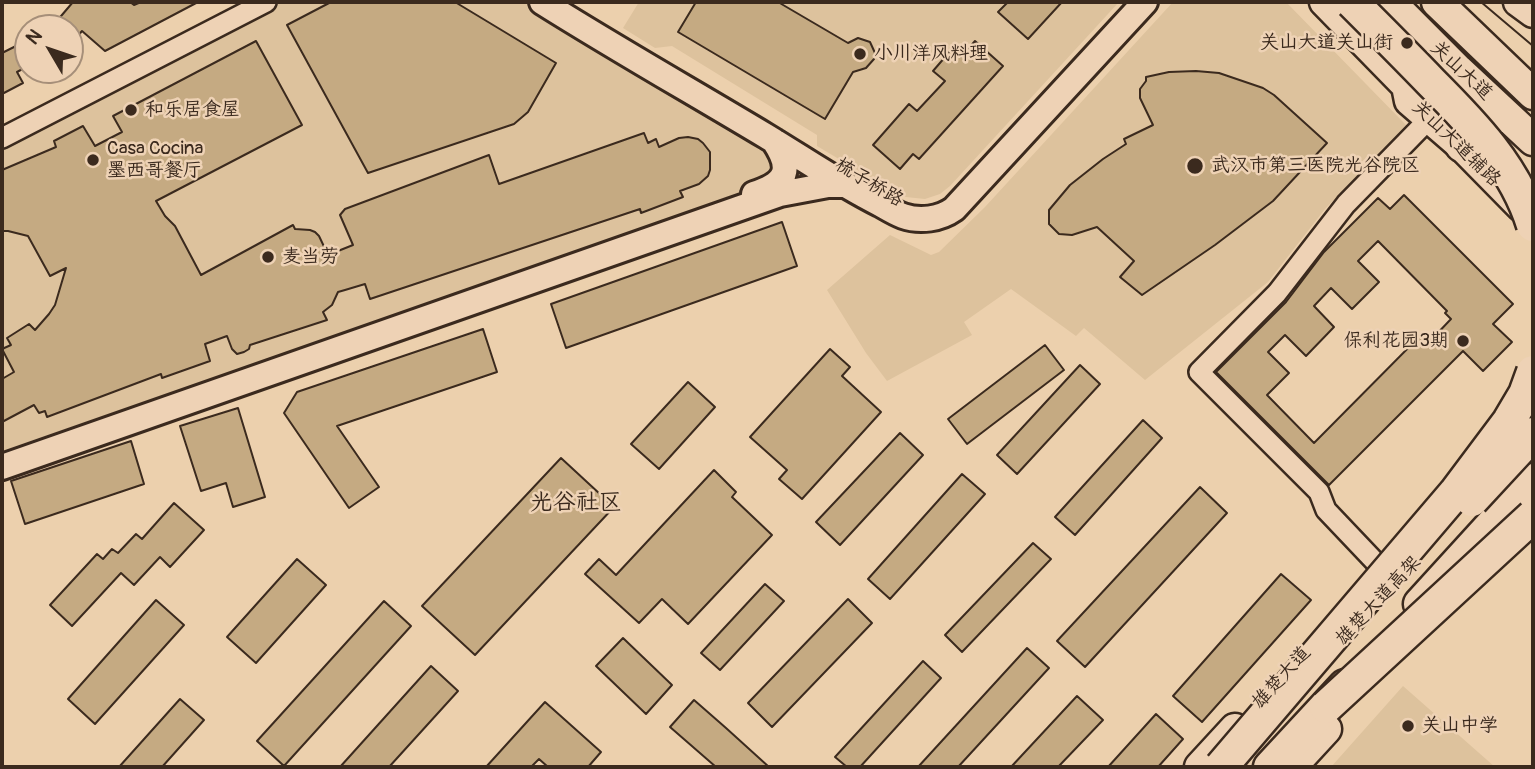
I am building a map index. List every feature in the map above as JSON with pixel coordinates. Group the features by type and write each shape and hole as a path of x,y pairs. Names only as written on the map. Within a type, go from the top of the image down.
{"highway":[{"path":"1352,2 1494,150 1518,188 1533,225"},
{"path":"1224,767 1455,493 1509,421 1525,394 1533,372"},
{"name":"雄楚大道高架","path":"1224,767 1528,419"},
{"name":"雄楚大道高架","path":"1270,767 1533,480"},
{"path":"1326,708 1533,516"}],"main road":[{"name":"关山大道辅路","path":"1324,2 1406,86 1409,101 1461,146 1524,211 1533,225"},
{"name":"关山大道","path":"1390,2 1533,140"},
{"name":"关山大道","path":"1437,2 1533,94"},
{"path":"1518,2 1533,13"},
{"path":"1465,30 1533,72"},
{"path":"1406,86 1440,52"},
{"path":"1461,146 1503,111 1533,149"},
{"path":"1528,419 1533,392"},
{"name":"雄楚大道","path":"1200,767 1382,569 1528,419"},
{"path":"1291,767 1485,553 1533,504"}],"street":[{"path":"2,126 245,2"},
{"path":"2,138 266,2"},
{"name":"梳子桥路","path":"542,2 844,186 905,217 920,219 945,216 954,209 1145,2"},
{"name":"梳子桥路","path":"560,2 651,56 697,79 895,201 914,208 937,206 948,201 1132,2"},
{"path":"1382,569 1326,510 1318,492 1199,372 1278,293 1346,204 1429,118"},
{"path":"2,456 769,189 780,180 786,165 774,141"},
{"path":"2,467 780,194 828,185 844,186"}],"shaded area":[{"path":"277,2 529,2 778,156 765,187 2,451 2,143"},
{"path":"639,2 1119,2 950,186 940,194 925,199 896,193 817,146 817,135 672,46 655,48 623,28"},
{"name":"武汉市第三医院光谷院区","path":"1173,2 1286,2 1406,125 1325,209 1268,282 1145,380 1084,328 1076,336 1011,289 964,322 972,335 887,381 866,353 827,290 890,235 931,255 939,252 985,207"},
{"name":"关山中学","path":"1403,686 1495,767 1331,767"}],"building":[{"path":"73,2 130,2 134,5 141,2 198,2 105,51 84,33 84,14 63,14"},
{"path":"331,2 455,2 556,63 528,112 514,124 368,173 287,25"},
{"path":"696,2 778,2 848,43 858,38 870,42 875,53 874,59 866,68 853,72 825,119 678,32"},
{"path":"1008,2 1062,2 1028,39 998,12"},
{"path":"256,41 302,125 156,201 175,226 201,275 293,225 295,229 315,232 328,255 353,245 340,215 345,209 489,155 499,184 644,133 648,143 656,139 659,147 679,138 698,139 710,152 710,170 708,176 699,184 680,191 683,197 641,213 640,209 370,299 365,284 338,292 332,305 323,312 327,320 250,345 249,349 237,354 227,336 205,344 210,361 162,378 161,374 47,417 45,411 39,413 34,405 2,422 2,379 14,372 2,349 11,345 7,338 29,324 35,330 49,314 55,305 66,268 50,276 28,236 2,231 2,170 56,147 54,141 83,126 95,146 122,132 113,116"},
{"path":"975,41 1003,66 919,159 913,154 900,169 873,145 909,104 917,111 945,81 933,71 952,49 961,57"},
{"path":"14,47 14,84 21,84 2,94 2,53"},
{"path":"1169,72 1219,73 1263,88 1327,143 1273,201 1142,295 1120,277 1134,261 1097,227 1072,235 1059,234 1049,224 1049,210 1070,185 1126,144 1124,139 1153,125 1140,98 1140,89 1146,77"},
{"name":"保利花园3期","path":"1404,195 1513,304 1493,324 1512,342 1483,371 1463,351 1329,485 1216,372 1286,302 1324,252 1378,198 1390,209","holes":["1378,241 1447,311 1445,313 1451,319 1431,340 1423,333 1314,443 1267,395 1289,373 1268,352 1285,335 1306,356 1334,327 1314,306 1331,288 1352,309 1379,282 1358,261"]},
{"path":"782,222 797,266 566,348 551,304"},
{"path":"483,329 497,372 337,426 379,487 349,508 284,413 297,392"},
{"path":"1045,345 1064,370 967,444 948,419"},
{"path":"830,349 850,367 842,376 881,412 802,499 779,479 787,470 750,437"},
{"path":"1080,365 1100,384 1017,474 997,455"},
{"path":"688,382 715,407 659,469 631,444"},
{"path":"238,408 265,497 233,507 226,483 201,491 180,426"},
{"path":"1143,420 1162,438 1075,535 1055,517"},
{"path":"900,433 923,455 840,545 816,522"},
{"path":"131,441 144,484 25,524 11,481"},
{"path":"561,458 614,507 475,655 422,606"},
{"path":"714,470 736,492 732,497 772,535 688,624 662,599 639,623 585,574 599,559 616,575"},
{"path":"962,474 985,494 890,599 868,579"},
{"path":"1200,487 1227,513 1085,667 1057,641"},
{"path":"174,503 204,530 170,567 160,557 134,585 121,573 72,626 50,605 97,554 103,559 112,549 118,553 136,534 142,539"},
{"path":"1033,543 1051,559 962,652 945,635"},
{"path":"297,559 326,585 256,663 227,637"},
{"path":"1281,574 1311,600 1202,722 1173,696"},
{"path":"765,584 784,601 720,670 701,653"},
{"path":"848,599 872,623 772,727 748,703"},
{"path":"156,600 184,625 95,724 68,699"},
{"path":"384,601 411,626 284,766 257,741"},
{"path":"623,638 672,685 646,714 596,666"},
{"path":"1027,648 1049,668 958,767 918,767"},
{"path":"923,661 941,678 860,767 847,767 835,757"},
{"path":"431,666 458,691 389,767 340,767"},
{"path":"1077,696 1103,720 1058,767 1011,767"},
{"path":"180,699 204,720 162,767 119,767"},
{"path":"694,700 769,767 716,767 670,727"},
{"path":"545,702 601,752 588,767 548,767 539,759 531,767 486,767"},
{"path":"1156,714 1183,739 1158,767 1108,767"}],"tram line":[{"path":"1481,2 1533,46"}],"place":[{"name":"关山大道关山街","path":"1407,43"},
{"name":"小川洋风料理","path":"860,54"},
{"name":"和乐居食屋","path":"131,110"},
{"name":"Casa Cocina 墨西哥餐厅","path":"93,160"},
{"name":"武汉市第三医院光谷院区","path":"1195,166"},
{"name":"麦当劳","path":"268,257"},
{"name":"保利花园3期","path":"1463,341"},
{"name":"关山中学","path":"1408,726"}],"district":[{"name":"光谷社区","path":"576,503"}]}
